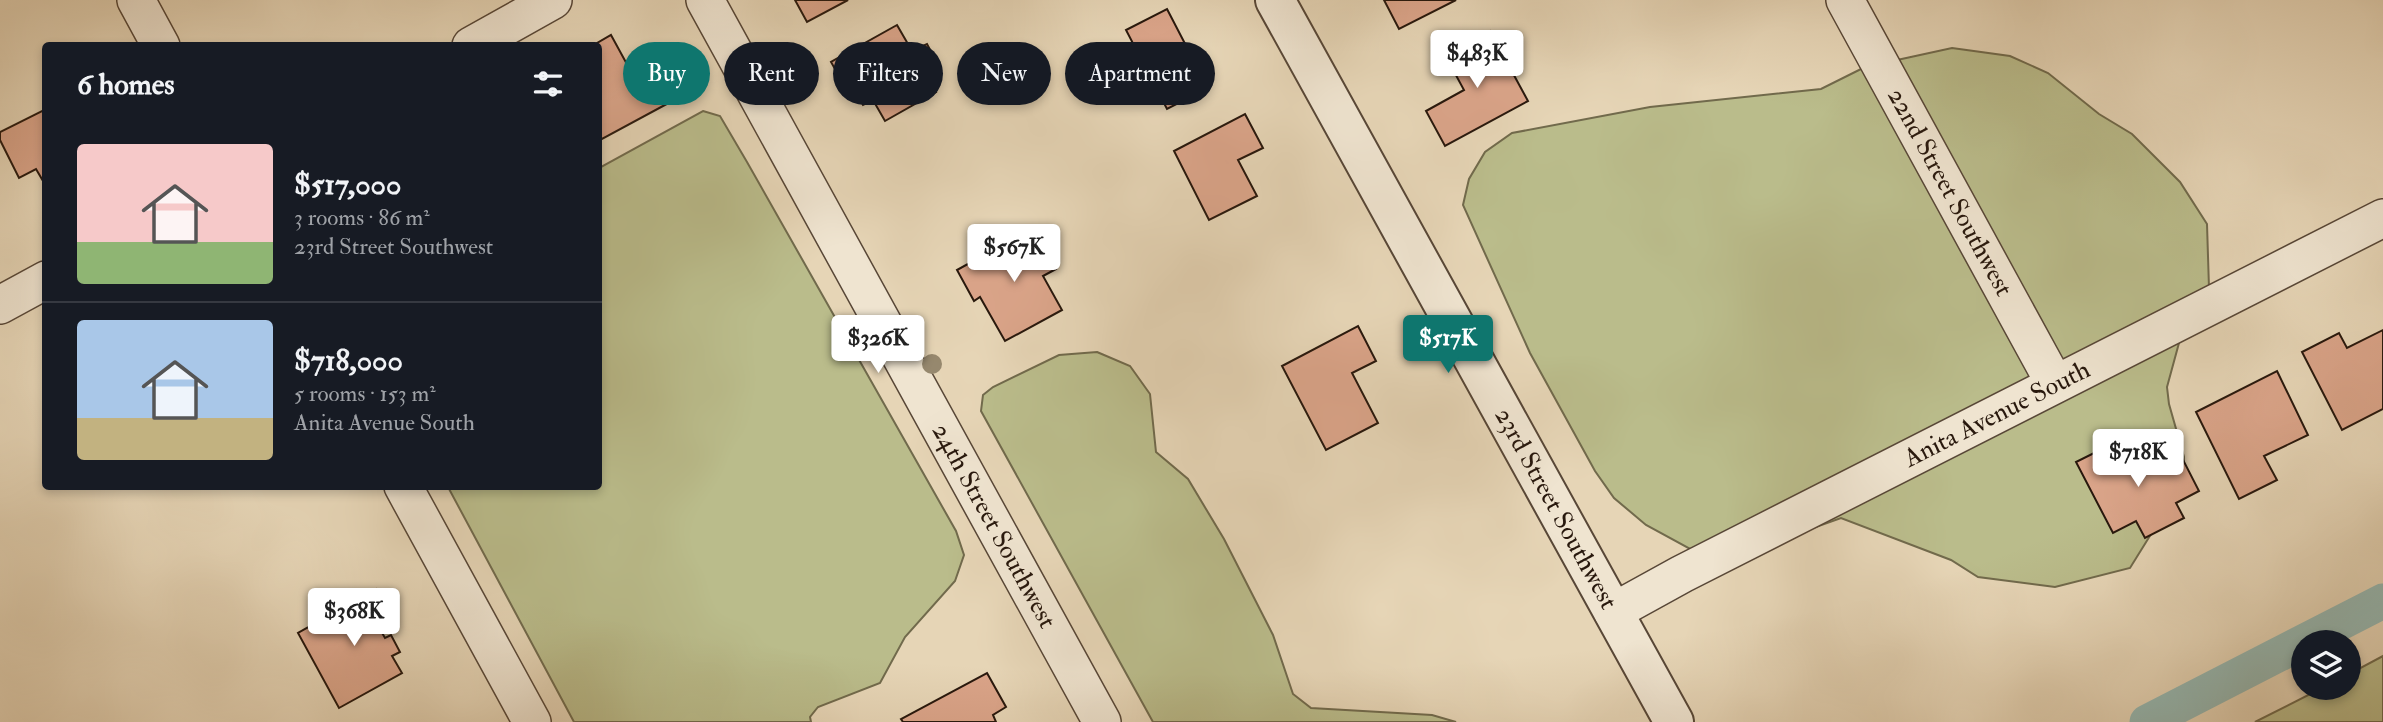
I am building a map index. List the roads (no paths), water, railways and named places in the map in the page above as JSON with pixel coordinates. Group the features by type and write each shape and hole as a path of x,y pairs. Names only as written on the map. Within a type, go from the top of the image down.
{"street":[{"path":"135,0 159,42"},
{"path":"478,42 553,0"},
{"name":"24th Street Southwest","path":"705,0 1102,722"},
{"name":"23rd Street Southwest","path":"1275,0 1674,722"},
{"name":"22nd Street Southwest","path":"1845,0 2055,384"},
{"name":"Anita Avenue South","path":"1613,612 1682,574 2383,218"},
{"path":"0,305 42,282"},
{"path":"405,490 532,722"}],"waterway":[{"path":"2147,722 2383,601"}]}
